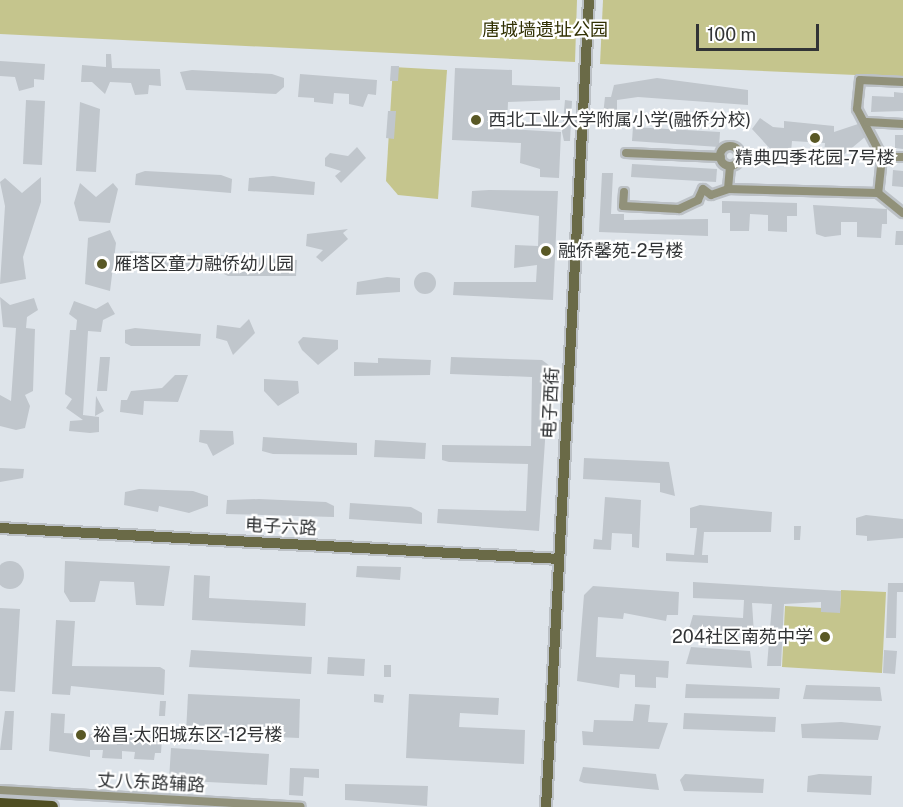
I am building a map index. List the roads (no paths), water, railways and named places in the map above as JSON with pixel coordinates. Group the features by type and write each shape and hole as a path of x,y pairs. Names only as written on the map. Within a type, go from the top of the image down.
{"main road":[{"path":"1,805 51,807"}],"street":[{"name":"电子西街","path":"546,807 589,0"},
{"path":"878,193 882,157 867,122 857,110 860,80 903,82"},
{"path":"867,122 903,124"},
{"path":"721,158 724,148 736,148 739,160 730,166"},
{"path":"626,153 721,158 730,166"},
{"path":"882,157 903,157"},
{"path":"728,189 730,166"},
{"path":"624,192 623,206 679,209 698,201 699,191 711,195 728,189 878,193 903,213"},
{"name":"电子六路","path":"0,528 559,559"},
{"name":"丈八东路辅路","path":"0,790 301,807"}],"place":[{"name":"西北工业大学附属小学(融侨分校)","path":"476,120"},
{"name":"精典四季花园-7号楼","path":"815,138"},
{"name":"融侨馨苑-2号楼","path":"546,251"},
{"name":"雁塔区童力融侨幼儿园","path":"102,264"},
{"name":"204社区南苑中学","path":"825,637"},
{"name":"裕昌·太阳城东区-12号楼","path":"81,735"}],"park label":[{"name":"唐城墙遗址公园","path":"545,30"}]}
